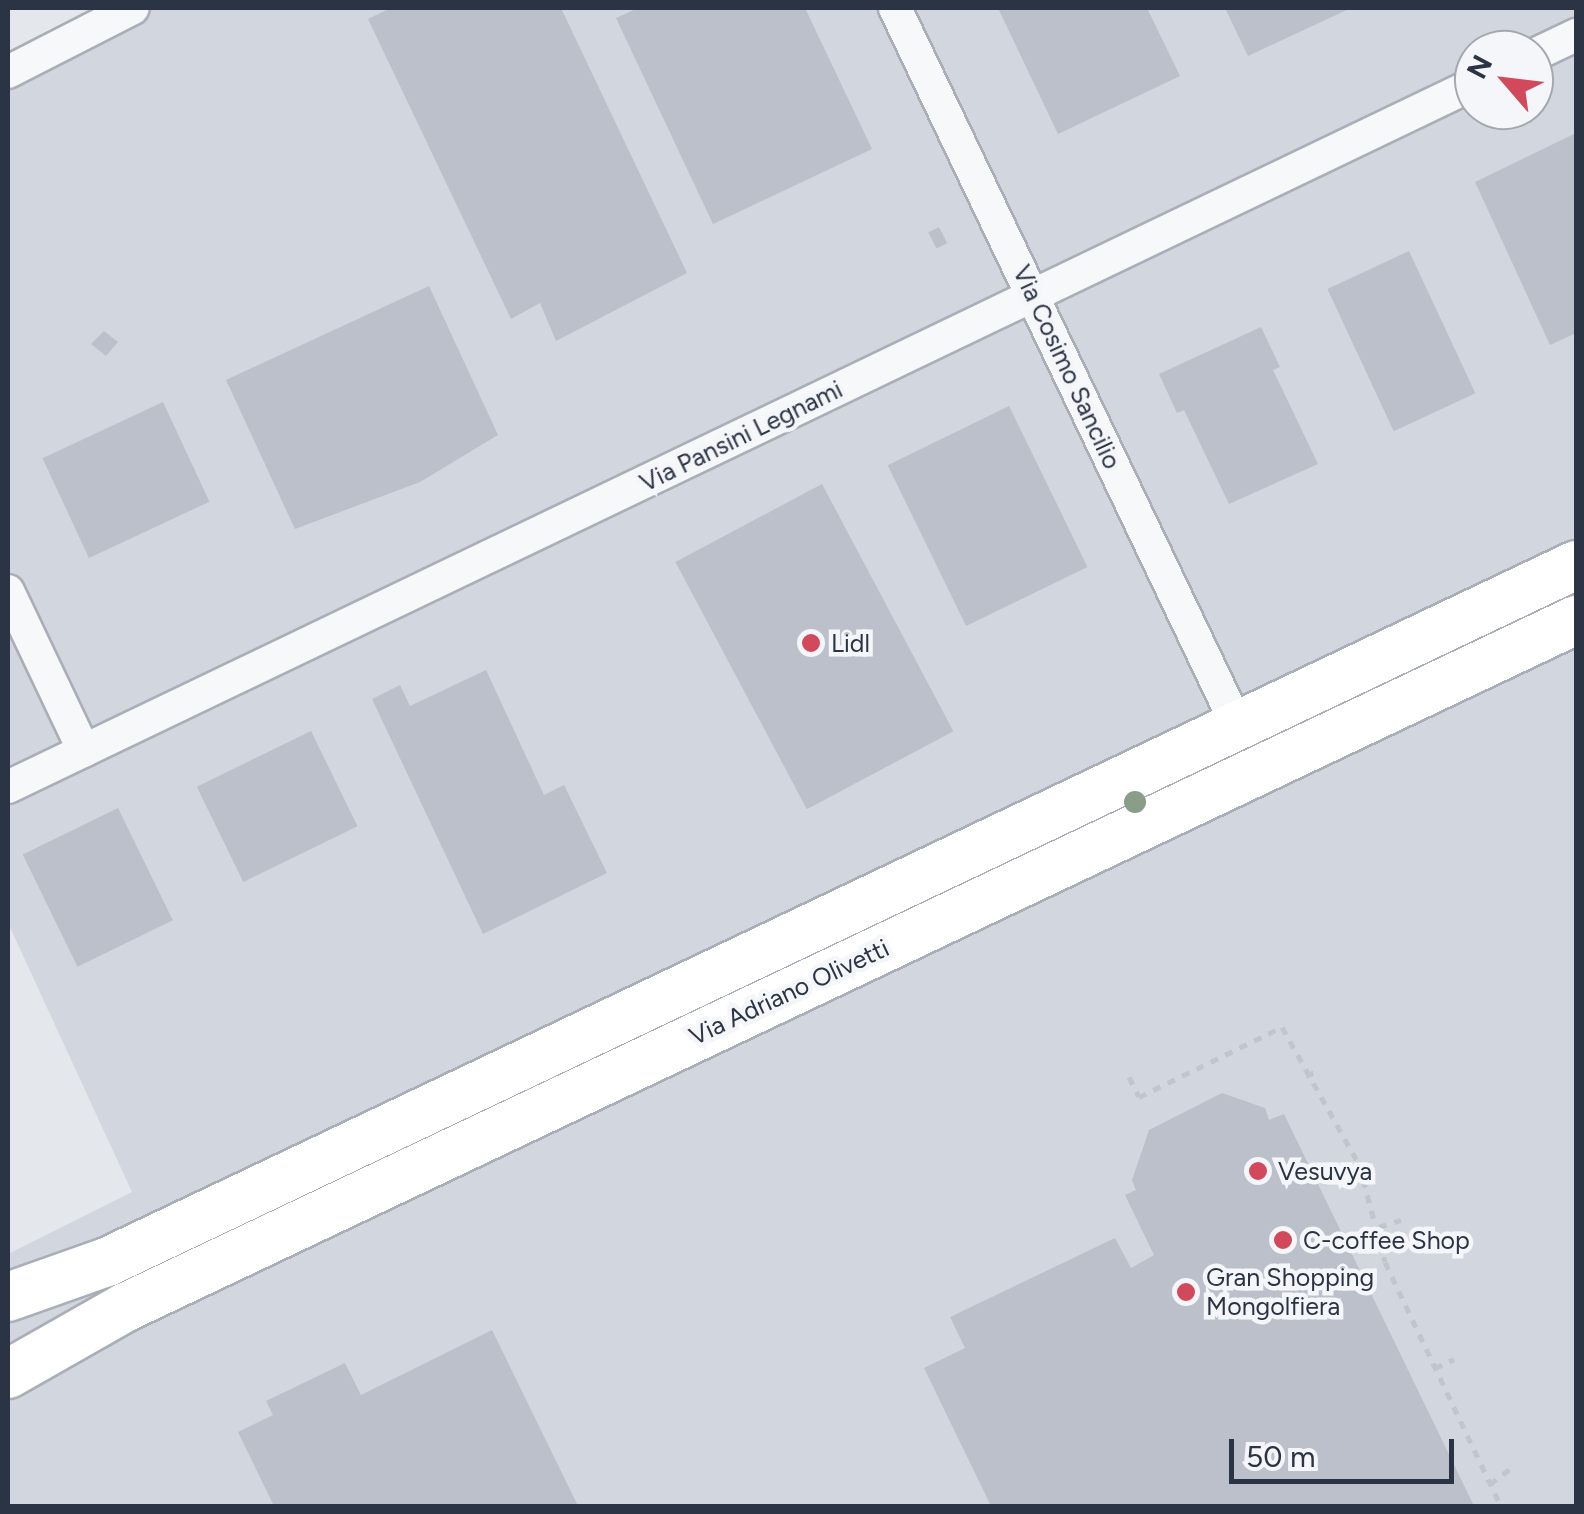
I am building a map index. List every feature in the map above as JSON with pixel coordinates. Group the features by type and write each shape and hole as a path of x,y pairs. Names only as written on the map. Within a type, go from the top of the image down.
{"street":[{"path":"8,72 133,8"},
{"name":"Via Cosimo Sancilio","path":"896,8 1238,727"},
{"name":"Via Pansini Legnami","path":"8,787 1454,94"},
{"name":"Via Adriano Olivetti","path":"8,1297 107,1262 1576,565"},
{"path":"8,591 84,750"},
{"name":"Via Adriano Olivetti","path":"8,1374 126,1307 1576,620"}],"path":[{"path":"1129,1077 1139,1097 1282,1028 1359,1164 1379,1227 1385,1262 1501,1506"},
{"path":"1306,1076 1317,1071"},
{"path":"1319,1186 1359,1164"},
{"path":"1379,1227 1401,1220"},
{"path":"1435,1368 1454,1359"},
{"path":"1490,1484 1510,1469"}],"shaded area":[{"path":"121,8 1576,8 1576,1506 8,1506 8,1254 132,1192 8,923 8,75"}],"building":[{"path":"391,8 561,8 687,273 556,341 540,303 511,319 368,19"},
{"path":"638,8 805,8 872,149 713,224 616,18"},
{"path":"998,8 1147,8 1180,76 1058,134"},
{"path":"1225,8 1351,8 1248,56"},
{"path":"1576,133 1576,333 1550,345 1475,182"},
{"path":"939,227 947,243 936,248 928,232"},
{"path":"1409,251 1475,393 1394,431 1327,289"},
{"path":"429,286 498,435 420,482 295,529 226,380"},
{"path":"1261,327 1280,367 1273,370 1318,464 1229,504 1184,410 1177,413 1159,374"},
{"path":"104,331 118,342 106,356 91,344"},
{"path":"163,402 209,502 89,558 42,458"},
{"path":"1009,406 1087,567 966,626 888,465"},
{"name":"Lidl","path":"822,484 953,731 807,809 675,562"},
{"path":"486,670 544,795 564,785 607,873 483,934 372,699 400,685 410,706"},
{"path":"311,731 357,826 243,882 197,787"},
{"path":"118,808 173,920 78,967 23,854"},
{"name":"Gran Shopping Mongolfiera","path":"1222,1093 1265,1108 1269,1120 1284,1114 1474,1506 991,1506 924,1368 965,1348 950,1317 1115,1238 1131,1268 1154,1255 1125,1195 1136,1190 1132,1180 1149,1130"},
{"path":"492,1330 578,1506 274,1506 238,1432 273,1415 266,1401 345,1363 361,1395"}],"place":[{"name":"Lidl","path":"811,643"},
{"name":"Vesuvya","path":"1258,1171"},
{"name":"C-coffee Shop","path":"1283,1240"},
{"name":"Gran Shopping Mongolfiera","path":"1186,1292"}]}
